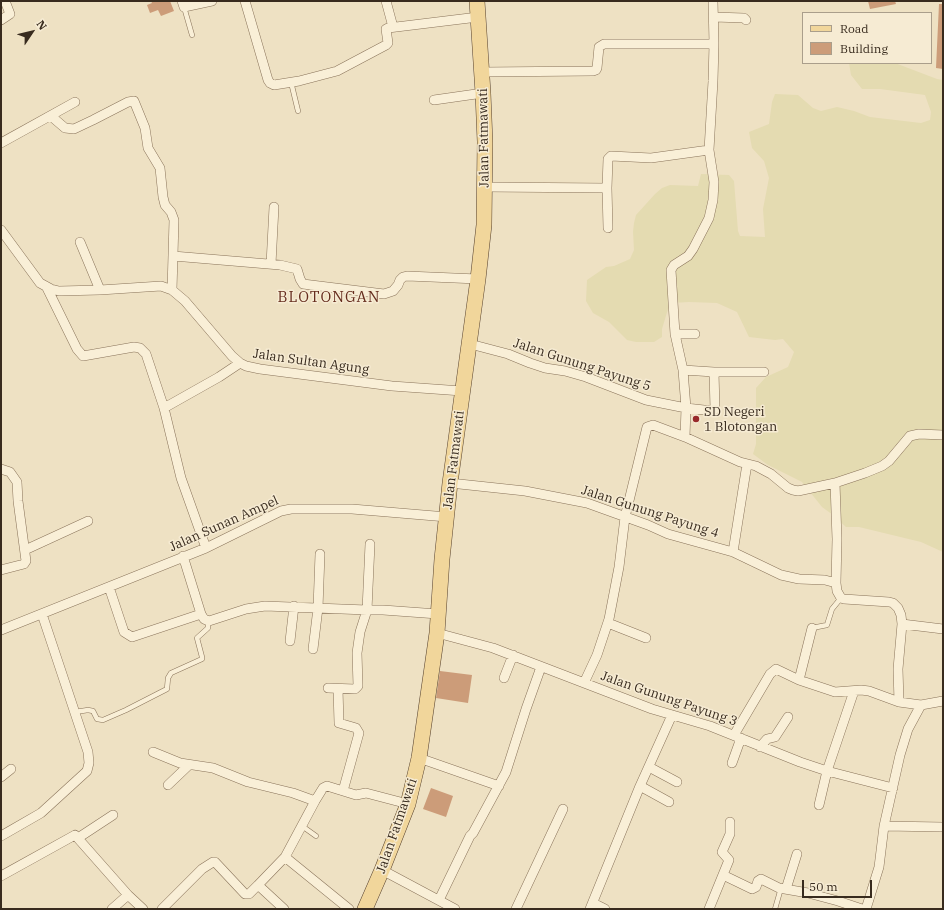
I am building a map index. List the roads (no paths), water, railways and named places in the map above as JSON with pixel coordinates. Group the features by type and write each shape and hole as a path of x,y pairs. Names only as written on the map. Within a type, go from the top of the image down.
{"main road":[{"name":"Jalan Fatmawati","path":"365,909 408,804 419,758 436,633 450,483 462,391 470,344 484,226 484,93 476,1"}],"street":[{"path":"1,20 10,14 5,1"},
{"path":"183,4 212,1"},
{"path":"245,1 268,80 274,85 337,70 386,45 388,43 386,29 388,28 478,17"},
{"path":"386,1 393,27"},
{"path":"685,437 686,408 683,370 675,334 671,270 677,262 688,256 709,218 713,200 714,182 709,150 714,44 713,1"},
{"path":"714,17 744,18 746,20"},
{"path":"482,72 593,71 597,68 599,47 604,44 714,44"},
{"path":"434,100 484,93"},
{"path":"1,230 40,283 47,288 59,291 161,286 172,290 174,220 162,197 160,168 148,148 145,128 134,101 128,102 74,129 65,128 51,116"},
{"path":"1,143 75,102"},
{"path":"608,228 608,159 611,156 651,158 709,150"},
{"path":"485,187 607,188"},
{"path":"271,264 274,207"},
{"path":"80,242 100,290"},
{"path":"173,256 293,267 297,269 303,284 384,294 393,291 400,280 408,276 478,279"},
{"path":"47,288 78,350 83,356 134,347 140,348 146,354 164,408 181,478 206,548"},
{"name":"Jalan Sultan Agung","path":"172,290 185,301 232,356 240,363 260,369 392,386 462,391"},
{"path":"675,334 695,334"},
{"name":"Jalan Gunung Payung 5","path":"470,344 508,354 546,368 565,371 586,377 646,400 686,408 713,411 715,409 714,372"},
{"path":"164,408 214,380 240,363"},
{"path":"683,370 714,372 764,372"},
{"path":"584,683 597,655 608,624 619,567 626,517 647,427 653,424 747,464 756,466 771,474 788,488 798,491 835,483 882,466 889,461 910,436 919,434 943,435"},
{"path":"733,552 747,464"},
{"path":"1,469 10,472 17,482 26,561 24,564 1,570"},
{"name":"Jalan Gunung Payung 4","path":"450,483 525,491 587,503 668,534 733,552 781,575 799,579 825,580 836,583"},
{"path":"835,483 837,591 841,598 844,599 892,602 898,608 901,615 902,624 898,669 899,702"},
{"name":"Jalan Sunan Ampel","path":"1,630 182,556 206,548 276,513 291,509 352,509 447,517"},
{"path":"25,550 88,522"},
{"path":"328,688 355,689 358,686 357,653 360,632 367,610 370,544"},
{"path":"313,649 318,608 320,554"},
{"path":"182,556 201,614 204,619 208,621 256,607 278,606 383,610 438,614"},
{"path":"109,587 124,632 129,636 136,636 201,614"},
{"path":"290,641 294,606"},
{"path":"1,836 41,813 87,771 89,763 88,752 42,614"},
{"path":"608,624 646,638"},
{"path":"902,624 943,629"},
{"path":"799,680 812,628"},
{"name":"Jalan Gunung Payung 3","path":"436,633 493,648 635,702 710,726 760,747 827,771 893,788"},
{"path":"504,678 512,655"},
{"path":"441,904 470,836 499,786 512,754 541,666"},
{"path":"732,763 737,737 737,728 742,723 752,702 773,670 779,670 799,680 835,692 869,691 899,702 921,705 943,701"},
{"path":"338,689 340,721 356,728 359,733 343,791"},
{"path":"819,805 827,771 854,691"},
{"path":"866,909 879,867 884,826 900,755 908,729 921,705"},
{"path":"605,909 591,906 640,786 672,715"},
{"path":"760,747 767,739 775,737 788,717"},
{"path":"153,752 180,763 213,768 248,782 293,793 316,801"},
{"path":"419,758 499,786"},
{"path":"168,785 189,765"},
{"path":"649,767 677,782"},
{"path":"1,777 11,769"},
{"path":"162,909 202,869 213,862 215,862 245,894 249,894 285,856 325,786 356,795 366,793 408,804"},
{"path":"640,786 669,802"},
{"path":"516,909 562,809"},
{"path":"78,838 113,814"},
{"path":"709,909 729,860 722,852 730,834 730,822"},
{"path":"884,826 943,827"},
{"path":"1,876 75,835 128,895 144,909"},
{"path":"784,889 797,854"},
{"path":"285,856 349,909"},
{"path":"382,870 441,904 455,909"},
{"path":"723,875 752,889 756,887 758,881 761,879 774,887 831,899 862,909"},
{"path":"258,885 284,909"},
{"path":"112,909 128,895"}],"lane":[{"path":"183,4 192,35"},
{"path":"290,82 298,111"},
{"path":"812,628 827,625 832,609 841,598"},
{"path":"75,712 88,710 93,711 98,719 103,720 167,689 168,678 171,672 202,659 197,638 208,628 208,621"},
{"path":"302,826 316,836"},
{"path":"775,909 784,889"}],"place":[{"name":"SD Negeri 1 Blotongan","path":"696,419"}],"district":[{"name":"BLOTONGAN","path":"329,298"}]}
